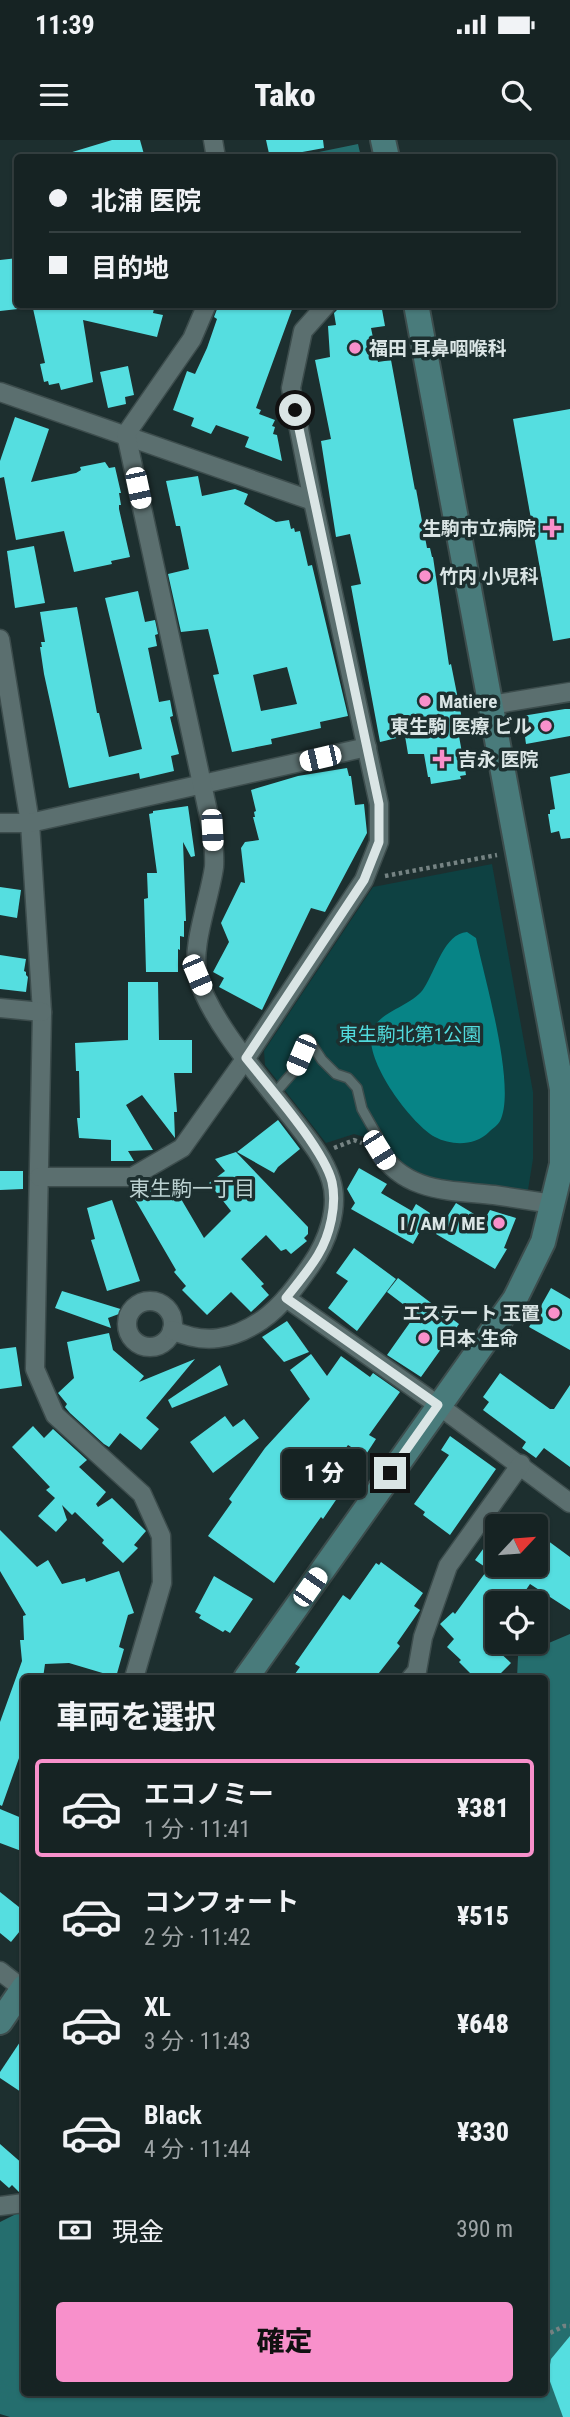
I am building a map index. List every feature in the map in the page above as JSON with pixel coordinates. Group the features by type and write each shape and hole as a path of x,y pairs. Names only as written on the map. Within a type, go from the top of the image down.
{"street":[{"path":"172,1329 188,1337 213,1339 242,1333 271,1314 319,1254 329,1230 333,1210 332,1182 320,1153 211,1009 197,975 198,946 214,866 212,830 126,434 192,339 204,308"},
{"path":"39,1177 132,1177 182,1148 246,1058 364,880 379,842 379,804 291,388 303,331 323,308"},
{"path":"248,1675 514,1299 543,1242 562,1164 566,1088 517,852 417,308"},
{"path":"0,392 313,501"},
{"path":"0,639 30,822 42,1012 35,1370 55,1415 142,1494 161,1536 162,1583 135,1675"},
{"path":"491,705 570,692"},
{"path":"0,823 30,822 367,747"},
{"path":"0,1007 42,1012"},
{"path":"379,1150 387,1164 410,1180 433,1189 553,1204"},
{"path":"286,1298 521,1464 570,1503"},
{"path":"414,1675 417,1671 423,1637 448,1566 521,1464"},
{"path":"0,1970 21,1986"},
{"path":"0,2022 21,1992"},
{"path":"0,2206 21,2203"}],"lane":[{"path":"274,1094 295,1070 308,1039 322,1060 336,1074 348,1078 357,1087 362,1108 379,1139 379,1150"}],"path":[{"path":"364,880 517,852"},
{"path":"320,1153 355,1140 379,1150"},
{"path":"548,2334 570,2326"}],"green space":[{"name":"東生駒北第1公園","path":"492,864 533,1092 533,1159 528,1190 438,1180 415,1172 375,1140 354,1134 326,1143 265,1065 264,1051 373,887"}],"shaded area":[{"path":"358,144 360,154 313,154"},
{"path":"467,932 476,938 492,1004 505,1084 504,1105 499,1122 483,1137 456,1143 435,1137 425,1130 402,1105 382,1073 371,1043 376,1024 419,994 446,946 459,934"},
{"path":"570,1634 570,2417 10,2417 0,2414 0,2222 21,2212 21,2396 548,2396 548,1675 517,1675 518,1656 548,1654 548,1643"}],"building":[{"path":"112,140 140,140 144,154 69,154"},
{"path":"266,140 323,140 324,148 292,154 269,154"},
{"path":"14,258 14,308 18,309 0,311 0,260"},
{"path":"33,308 154,308 153,313 163,315 157,337 83,320 93,382 61,390 59,383 49,385 48,381 44,382 40,364 45,363"},
{"path":"217,308 293,308 256,408 261,410 259,414 275,420 272,426 275,427 273,434 277,435 282,461 245,447 249,437 216,425 211,434 191,426 194,418 173,410 187,371 195,374 207,348 217,319 214,317"},
{"path":"382,308 385,326 371,328 378,362 391,360 427,548 430,548 433,557 449,665 451,664 463,724 457,725 466,775 460,776 461,779 431,784 424,754 408,754 405,736 380,742 351,586 361,584 350,534 336,537 321,441 331,439 315,360 330,357 328,326 336,325 334,313 337,310"},
{"path":"128,366 134,395 125,397 126,404 108,408 100,372"},
{"name":"生駒市立病院","path":"570,409 570,638 553,641 513,419"},
{"path":"15,417 49,429 31,482 76,473 81,470 80,467 105,462 109,468 115,467 121,493 119,509 130,557 111,561 112,564 74,572 64,531 16,540 4,477 0,478 0,461"},
{"path":"198,476 202,496 235,489 248,494 244,504 276,522 289,520 291,529 300,531 308,566 312,565 348,716 320,722 321,728 271,739 272,744 232,752 213,675 219,674 208,629 181,632 168,574 189,569 180,526 176,526 166,481","holes":["287,667 297,704 261,711 253,675"]},
{"path":"34,546 45,603 15,608 7,551"},
{"path":"138,591 145,622 155,620 158,634 155,635 157,646 148,648 159,702 170,700 173,716 170,717 179,754 171,756 174,771 140,779 139,773 69,788 44,674 40,647 41,642 45,642 40,612 77,607 97,713 109,757 142,749 105,598"},
{"name":"東生駒 医療 ビル","path":"570,709 570,736 526,744 522,716"},
{"path":"347,768 351,776 355,805 364,804 367,833 325,912 311,908 262,1010 219,987 224,978 213,972 229,942 221,923 241,882 245,883 241,848 245,842 259,840 253,817 256,811 251,790 298,776"},
{"path":"570,773 570,838 561,839 559,831 551,833 548,814 555,809 550,777"},
{"path":"188,806 195,856 191,857 183,842 186,921 184,937 180,936 178,972 146,972 144,899 148,898 147,873 157,873 149,814 153,811"},
{"path":"0,887 21,890 17,918 0,915"},
{"path":"0,955 26,959 26,992 0,989"},
{"path":"128,982 158,982 159,1040 192,1040 192,1073 174,1073 177,1112 174,1112 175,1138 142,1095 126,1105 153,1150 128,1151 134,1161 111,1161 111,1140 79,1138 79,1071 76,1071 75,1043 128,1040"},
{"path":"278,1120 300,1149 274,1173 237,1152"},
{"path":"236,1152 308,1227 308,1234 304,1238 307,1241 291,1254 286,1249 281,1251 266,1235 241,1259 264,1284 261,1286 269,1295 251,1312 231,1292 207,1315 182,1290 186,1286 174,1272 176,1270 133,1196 149,1186 154,1194 167,1187 174,1187 204,1238 231,1211 209,1183 225,1171 215,1159"},
{"path":"359,1168 387,1184 381,1193 412,1211 416,1204 430,1213 413,1244 351,1209 355,1203 347,1189"},
{"path":"0,1171 23,1171 23,1189 0,1190"},
{"path":"112,1200 140,1281 107,1291 91,1240 95,1239 87,1208"},
{"path":"456,1203 484,1220 490,1210 516,1218 504,1248 507,1249 495,1269 436,1234"},
{"path":"354,1248 396,1279 357,1331 328,1308 348,1281 336,1273"},
{"name":"日本 生命","path":"398,1278 459,1324 421,1377 387,1355 416,1314 387,1292"},
{"name":"エステート 玉置","path":"551,1288 570,1299 570,1350 529,1327"},
{"path":"62,1291 127,1311 108,1318 111,1328 55,1308"},
{"path":"287,1321 309,1352 284,1362 262,1337"},
{"path":"109,1333 113,1350 144,1376 139,1382 195,1359 146,1418 159,1429 141,1450 120,1433 109,1447 104,1444 70,1413 58,1393 74,1378 67,1342"},
{"path":"16,1347 22,1386 0,1389 0,1349"},
{"path":"311,1354 327,1376 341,1356 370,1377 373,1373 400,1392 369,1435 376,1439 365,1456 348,1445 320,1485 338,1497 274,1583 208,1536 232,1502 229,1499 265,1448 310,1399 290,1370"},
{"path":"220,1365 228,1385 172,1408 168,1400"},
{"path":"500,1373 550,1409 554,1409 570,1385 570,1467 544,1448 536,1458 522,1448 526,1442 483,1410 489,1402 483,1397"},
{"path":"225,1416 233,1427 244,1419 259,1438 213,1473 190,1442"},
{"path":"33,1426 44,1438 53,1429 87,1460 79,1467 106,1492 96,1504 98,1507 112,1498 146,1531 134,1545 138,1548 123,1563 75,1512 72,1515 62,1505 67,1520 56,1532 38,1516 55,1498 46,1490 50,1487 12,1447"},
{"path":"450,1436 496,1469 450,1535 423,1515 425,1512 414,1504 449,1455 441,1450"},
{"path":"0,1530 37,1567 48,1560 62,1584 85,1578 86,1582 119,1571 134,1613 128,1615 119,1647 124,1649 117,1675 69,1663 45,1664 43,1675 21,1675 21,1752 2,1806 0,1722 22,1661 20,1640 24,1640 23,1616 26,1615 0,1571"},
{"path":"548,1541 570,1557 570,1610 548,1596 548,1591 541,1591 530,1584 525,1591 485,1591 485,1654 501,1654 511,1663 499,1675 472,1675 447,1647 454,1639 440,1624 453,1612 455,1614 485,1573 485,1577 548,1577"},
{"path":"485,1546 485,1567 475,1560"},
{"path":"381,1562 423,1593 414,1606 420,1610 397,1643 400,1646 377,1675 294,1675 300,1667 295,1664 343,1595 350,1600 376,1563 379,1565"},
{"path":"214,1576 253,1599 230,1633 225,1630 223,1632 199,1618 201,1615 195,1612"},
{"path":"0,1809 21,1818 21,1851 0,1843"},
{"path":"0,1892 21,1909 21,1930 11,1942 0,1933"},
{"path":"21,2040 21,2092 0,2078 0,2072"},
{"path":"0,2144 21,2162 21,2192 12,2185 9,2188 0,2180"},
{"path":"570,2336 570,2417 563,2417 548,2376 551,2359"}],"place":[{"name":"福田 耳鼻咽喉科","path":"355,348"},
{"name":"生駒市立病院","path":"552,528"},
{"name":"竹内 小児科","path":"425,576"},
{"name":"Matiere","path":"425,701"},
{"name":"東生駒 医療 ビル","path":"546,726"},
{"name":"吉永 医院","path":"442,759"},
{"name":"I / AM / ME","path":"499,1223"},
{"name":"エステート 玉置","path":"554,1313"},
{"name":"日本 生命","path":"424,1338"}],"district":[{"name":"東生駒一丁目","path":"192,1189"}],"route":[{"path":"295,410 379,804 379,842 364,880 246,1058 320,1153 332,1182 333,1210 329,1230 319,1254 286,1298 438,1405 390,1473"}]}
